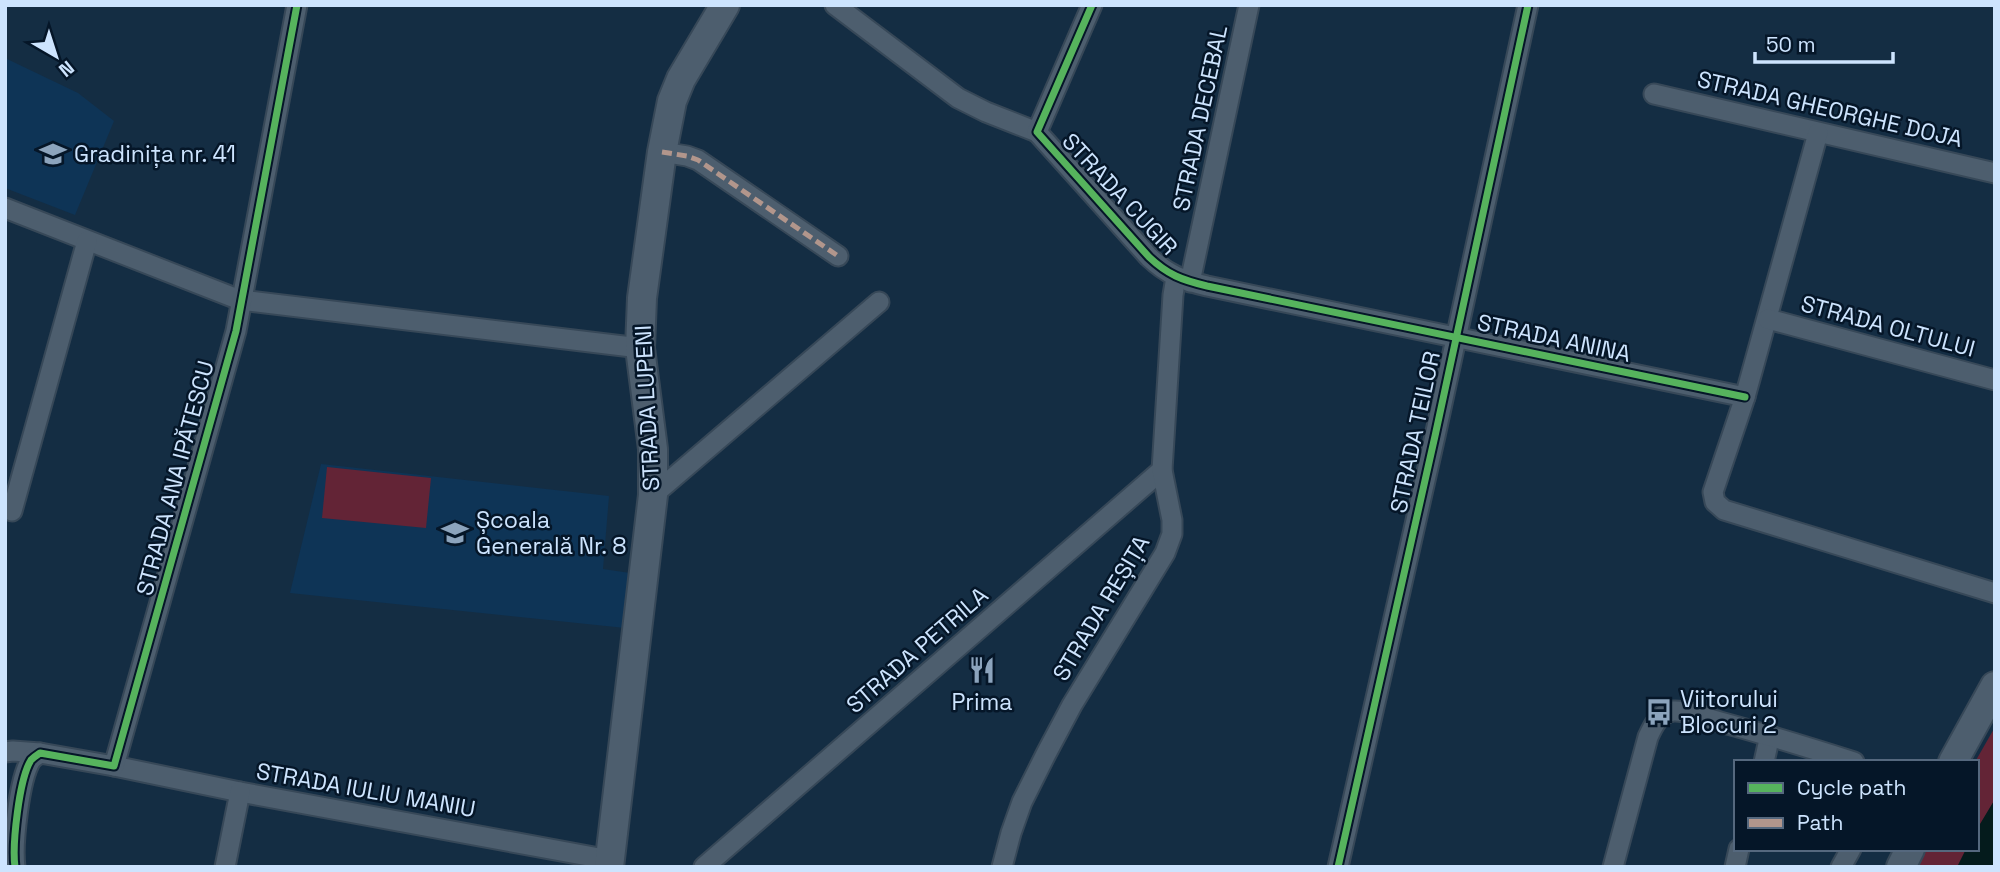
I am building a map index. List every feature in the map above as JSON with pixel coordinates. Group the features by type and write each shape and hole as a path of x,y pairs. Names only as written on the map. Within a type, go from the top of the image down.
{"street":[{"name":"STRADA ANA IPĂTESCU","path":"114,766 236,331 297,5"},
{"name":"STRADA LUPENI","path":"609,863 653,495 653,449 640,348 642,298 662,152 672,101 693,57 725,5"},
{"path":"835,5 958,99 1037,132"},
{"name":"STRADA CUGIR","path":"1092,5 1037,132 1149,257 1167,273 1183,279"},
{"name":"STRADA DECEBAL","path":"1183,279 1250,5"},
{"name":"STRADA TEILOR","path":"1338,867 1528,5"},
{"name":"STRADA GHEORGHE DOJA","path":"1654,94 1995,173"},
{"path":"1818,132 1768,319 1713,492 1715,502 1724,510 1995,593"},
{"path":"662,152 698,160 838,256"},
{"path":"5,208 240,300 640,348"},
{"path":"12,511 87,241"},
{"name":"STRADA ANINA","path":"1183,279 1745,397"},
{"name":"STRADA REȘIȚA","path":"1002,867 1022,802 1046,754 1072,705 1165,553 1172,534 1172,520 1162,470 1173,295 1183,279"},
{"path":"653,495 879,302"},
{"name":"STRADA OLTULUI","path":"1768,319 1995,380"},
{"name":"STRADA PETRILA","path":"704,867 1162,470"},
{"path":"1953,760 1995,686"},
{"path":"1613,867 1648,737 1658,719 1672,711 1770,736 1848,760"},
{"path":"1764,760 1770,736"},
{"path":"5,752 40,753 114,766"},
{"path":"15,867 15,835 26,772 32,759 40,753"},
{"name":"STRADA IULIU MANIU","path":"114,766 609,863"},
{"path":"225,867 240,792"},
{"path":"1841,867 1851,851"},
{"path":"1901,867 1909,851"}],"shaded area":[{"name":"Gradinița nr. 41","path":"5,58 78,93 114,121 75,215 5,188"},
{"name":"Școala Generală Nr. 8","path":"321,464 609,496 603,569 630,573 625,628 290,593"},
{"path":"327,467 431,478 426,528 322,518"},
{"path":"1995,727 1995,867 1916,867 1925,851 1979,851 1979,760 1976,760"},
{"path":"1995,799 1995,867 1957,867 1965,851 1979,851 1979,826"}],"marked path":[{"path":"662,152 698,160 838,256"}],"cycle path":[{"path":"15,867 17,812 31,760 40,753 114,766 236,331 297,5"},
{"path":"1092,5 1037,132 1149,257 1169,273 1207,286 1745,397"},
{"path":"1338,867 1528,5"}],"place":[{"name":"Gradinița nr. 41","path":"53,154"},
{"name":"Școala Generală Nr. 8","path":"455,533"},
{"name":"Prima","path":"982,670"},
{"name":"Viitorului Blocuri 2","path":"1659,712"}]}
